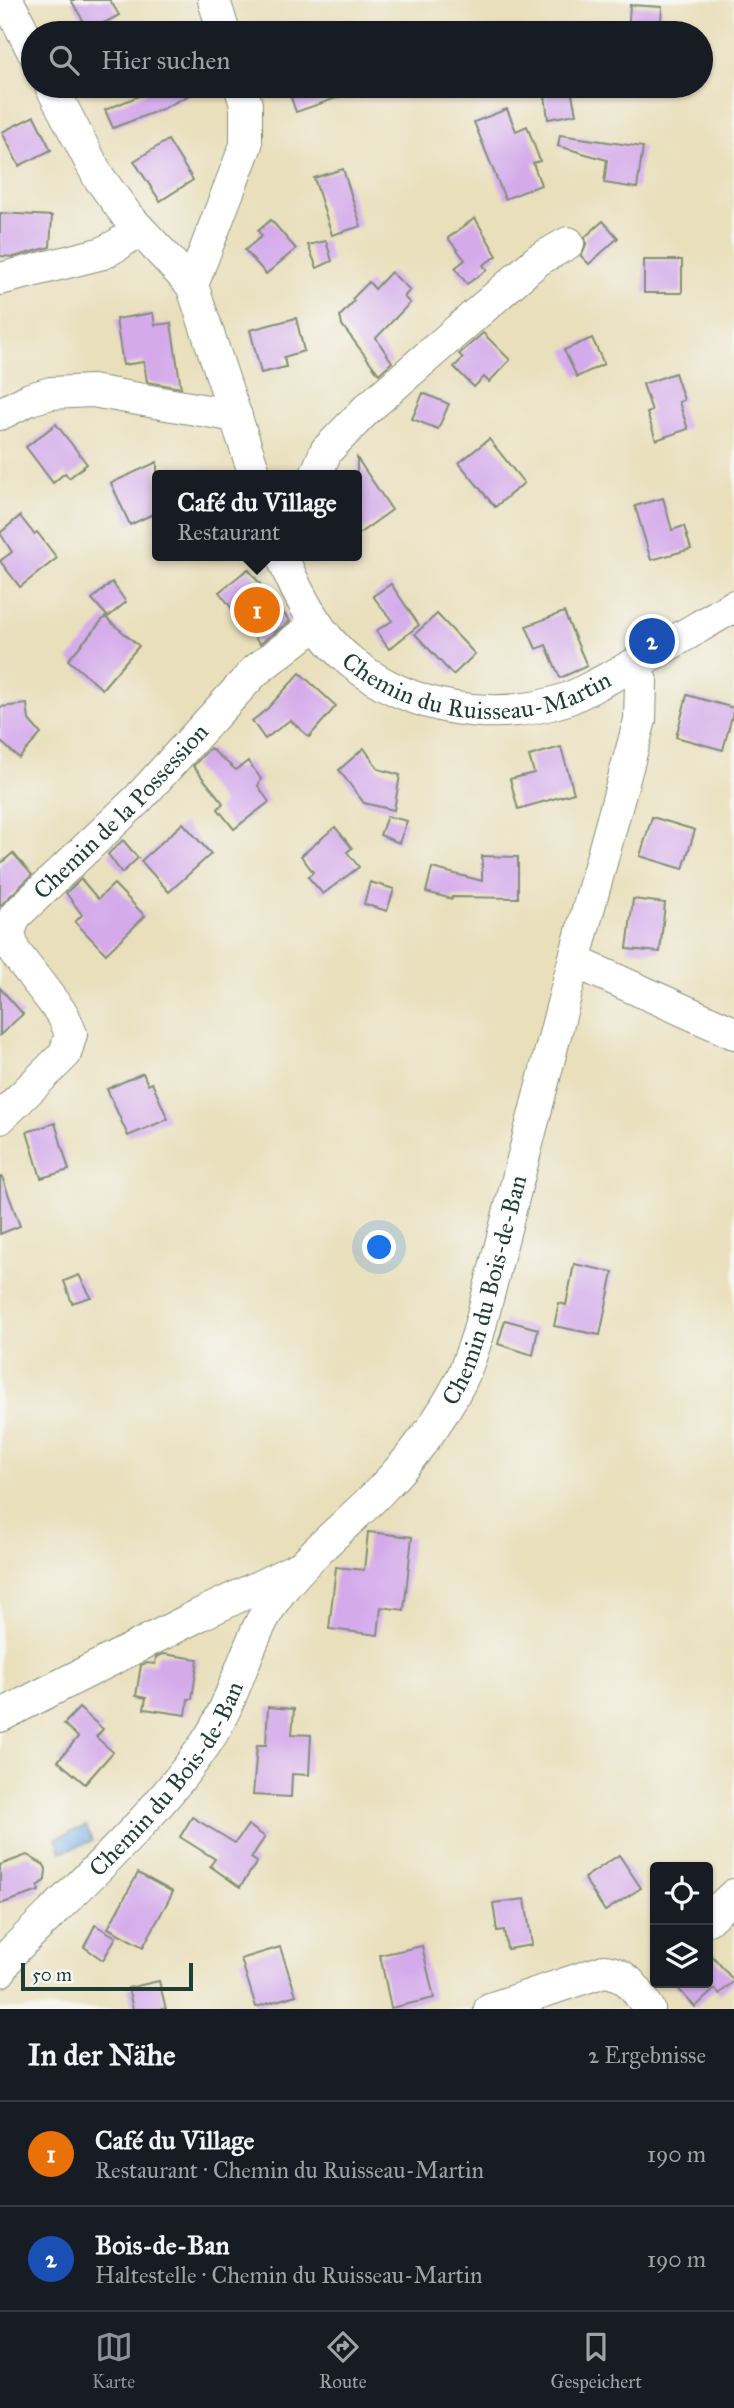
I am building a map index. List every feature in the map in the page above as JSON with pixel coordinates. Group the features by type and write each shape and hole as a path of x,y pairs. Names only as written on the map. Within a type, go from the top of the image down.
{"street":[{"path":"7,0 21,27"},
{"path":"214,0 220,21"},
{"path":"57,98 98,176 128,217 192,285 253,470"},
{"path":"192,285 246,145 244,98"},
{"path":"0,279 103,253 139,229"},
{"path":"318,470 326,450 367,409 538,260 568,243"},
{"path":"0,414 30,399 51,393 92,391 236,416"},
{"name":"Chemin du Ruisseau-Martin","path":"289,562 316,624 350,661 393,688 432,705 471,711 532,709 569,698 635,665 734,606"},
{"name":"Chemin de la Possession","path":"0,1118 65,1054 71,1034 64,1015 14,951 9,933 15,916 138,799 255,671 316,624"},
{"name":"Chemin du Bois-de-Ban","path":"0,1971 12,1952 147,1816 207,1742 236,1686 261,1622 280,1592 382,1489 427,1435 459,1383 478,1334 574,961 640,720 641,681 635,665"},
{"path":"574,961 734,1033"},
{"name":"Chemin du Bois-de-Ban","path":"0,1716 199,1615 303,1566"},
{"path":"713,1914 734,1895"},
{"path":"490,2009 604,1971 643,1975 649,2009"}],"water":[{"path":"86,1826 92,1841 61,1852 56,1838"}],"building":[{"path":"71,0 110,0 119,15 108,21 83,21"},
{"path":"630,5 662,7 661,21 629,21"},
{"path":"134,98 184,98 113,128 105,110"},
{"path":"291,98 337,98 296,112"},
{"path":"545,98 573,98 576,114 548,119"},
{"path":"507,109 516,131 527,126 540,161 533,163 541,185 505,199 474,122"},
{"path":"34,116 51,150 19,166 2,132"},
{"path":"560,135 643,147 637,188 604,183 607,160 558,146"},
{"path":"168,140 193,180 160,201 134,161"},
{"path":"343,169 361,226 332,235 314,178"},
{"path":"0,213 52,216 50,247 14,257 0,256"},
{"path":"475,218 497,256 483,265 487,270 467,284 455,268 465,260 448,238"},
{"path":"271,220 296,249 266,274 245,250 262,236 258,231"},
{"path":"603,221 618,238 589,264 581,256 586,244 585,237"},
{"path":"326,241 332,261 317,268 308,245"},
{"path":"644,260 682,260 682,293 644,293"},
{"path":"391,272 410,290 404,297 410,303 376,338 392,362 379,374 342,325 340,316 369,282 375,289"},
{"path":"153,313 155,325 171,323 181,388 147,382 144,362 123,365 116,319"},
{"path":"296,318 304,351 284,357 286,367 261,373 250,330"},
{"path":"483,333 510,360 489,382 484,377 474,387 454,367 463,358 459,354"},
{"path":"592,338 604,364 577,377 564,350"},
{"path":"675,373 684,400 679,402 688,429 656,440 647,413 652,411 643,384"},
{"path":"423,393 449,404 438,429 412,419"},
{"path":"56,424 87,464 69,478 65,473 53,483 26,447"},
{"path":"489,439 524,483 495,507 459,463"},
{"path":"357,458 392,510 362,531 362,470 357,470"},
{"path":"157,462 157,470 152,470 152,514 130,525 111,483"},
{"path":"663,498 672,530 684,526 691,549 651,560 635,506"},
{"path":"20,516 34,534 37,532 57,558 20,587 0,561 12,552 0,533"},
{"path":"248,569 290,621 260,644 219,592"},
{"path":"112,582 126,602 108,617 92,599"},
{"path":"391,584 419,625 389,649 376,631 392,621 373,596"},
{"path":"564,612 587,666 560,678 546,645 536,649 526,626"},
{"path":"437,614 475,654 453,675 415,634"},
{"path":"105,617 139,646 102,689 68,660"},
{"path":"300,673 336,706 309,737 290,720 265,739 252,721 267,709"},
{"path":"687,695 734,708 723,750 676,737"},
{"path":"27,704 29,720 41,734 19,758 0,741 0,707"},
{"path":"561,747 574,793 518,809 510,779 534,773 529,756"},
{"path":"210,748 236,770 248,761 261,779 258,786 269,802 234,829 218,809 223,803 193,766"},
{"path":"364,748 378,769 400,775 394,810 364,803 339,770"},
{"path":"387,816 407,821 399,843 380,835"},
{"path":"652,817 695,830 683,869 640,856"},
{"path":"183,823 211,854 169,892 141,861"},
{"path":"335,827 352,848 347,852 359,867 323,894 308,877 313,872 301,856"},
{"path":"123,840 138,858 122,873 108,854"},
{"path":"13,853 32,875 0,906 0,864"},
{"path":"482,856 518,857 518,898 452,899 426,892 432,868 482,881"},
{"path":"81,879 98,899 114,884 145,916 106,954 75,922 82,915 66,893"},
{"path":"370,882 394,889 387,911 364,904"},
{"path":"633,899 665,903 660,952 627,949"},
{"path":"0,988 23,1014 0,1035"},
{"path":"143,1073 148,1085 152,1083 168,1119 128,1136 107,1089"},
{"path":"55,1123 69,1170 41,1178 27,1132"},
{"path":"0,1177 20,1226 0,1234"},
{"path":"574,1264 613,1272 600,1335 554,1326 559,1303 566,1305"},
{"path":"79,1275 91,1297 72,1303 64,1281"},
{"path":"505,1320 538,1329 533,1355 498,1344"},
{"path":"368,1532 412,1537 404,1610 381,1607 378,1635 329,1629 336,1567 364,1570"},
{"path":"163,1654 198,1659 192,1699 188,1699 186,1715 144,1709 146,1698 136,1696 141,1665 155,1664 156,1657"},
{"path":"268,1707 294,1709 292,1734 311,1735 309,1775 292,1774 291,1797 253,1795 257,1745 266,1745"},
{"path":"79,1708 103,1729 96,1737 113,1752 85,1784 58,1761 78,1737 64,1724"},
{"path":"192,1817 235,1843 248,1825 265,1837 251,1858 257,1862 240,1887 210,1866 215,1859 180,1837"},
{"path":"27,1855 46,1869 45,1880 38,1887 39,1891 0,1904 0,1865"},
{"path":"619,1855 641,1888 605,1911 584,1878"},
{"path":"138,1873 173,1892 143,1947 108,1928"},
{"path":"525,1899 532,1945 507,1949 504,1930 497,1931 493,1903"},
{"path":"95,1925 116,1937 103,1960 84,1947"},
{"path":"422,1946 434,1998 391,2008 380,1955"},
{"path":"280,1947 296,1995 256,2007 241,1959"},
{"path":"713,1957 734,1981 719,1994 715,1989 695,2007 678,1988 713,1988"},
{"path":"159,1981 166,2009 133,2009 128,1988"}],"place":[{"name":"Café du Village","path":"257,610"},
{"name":"Bois-de-Ban","path":"652,641"}]}
